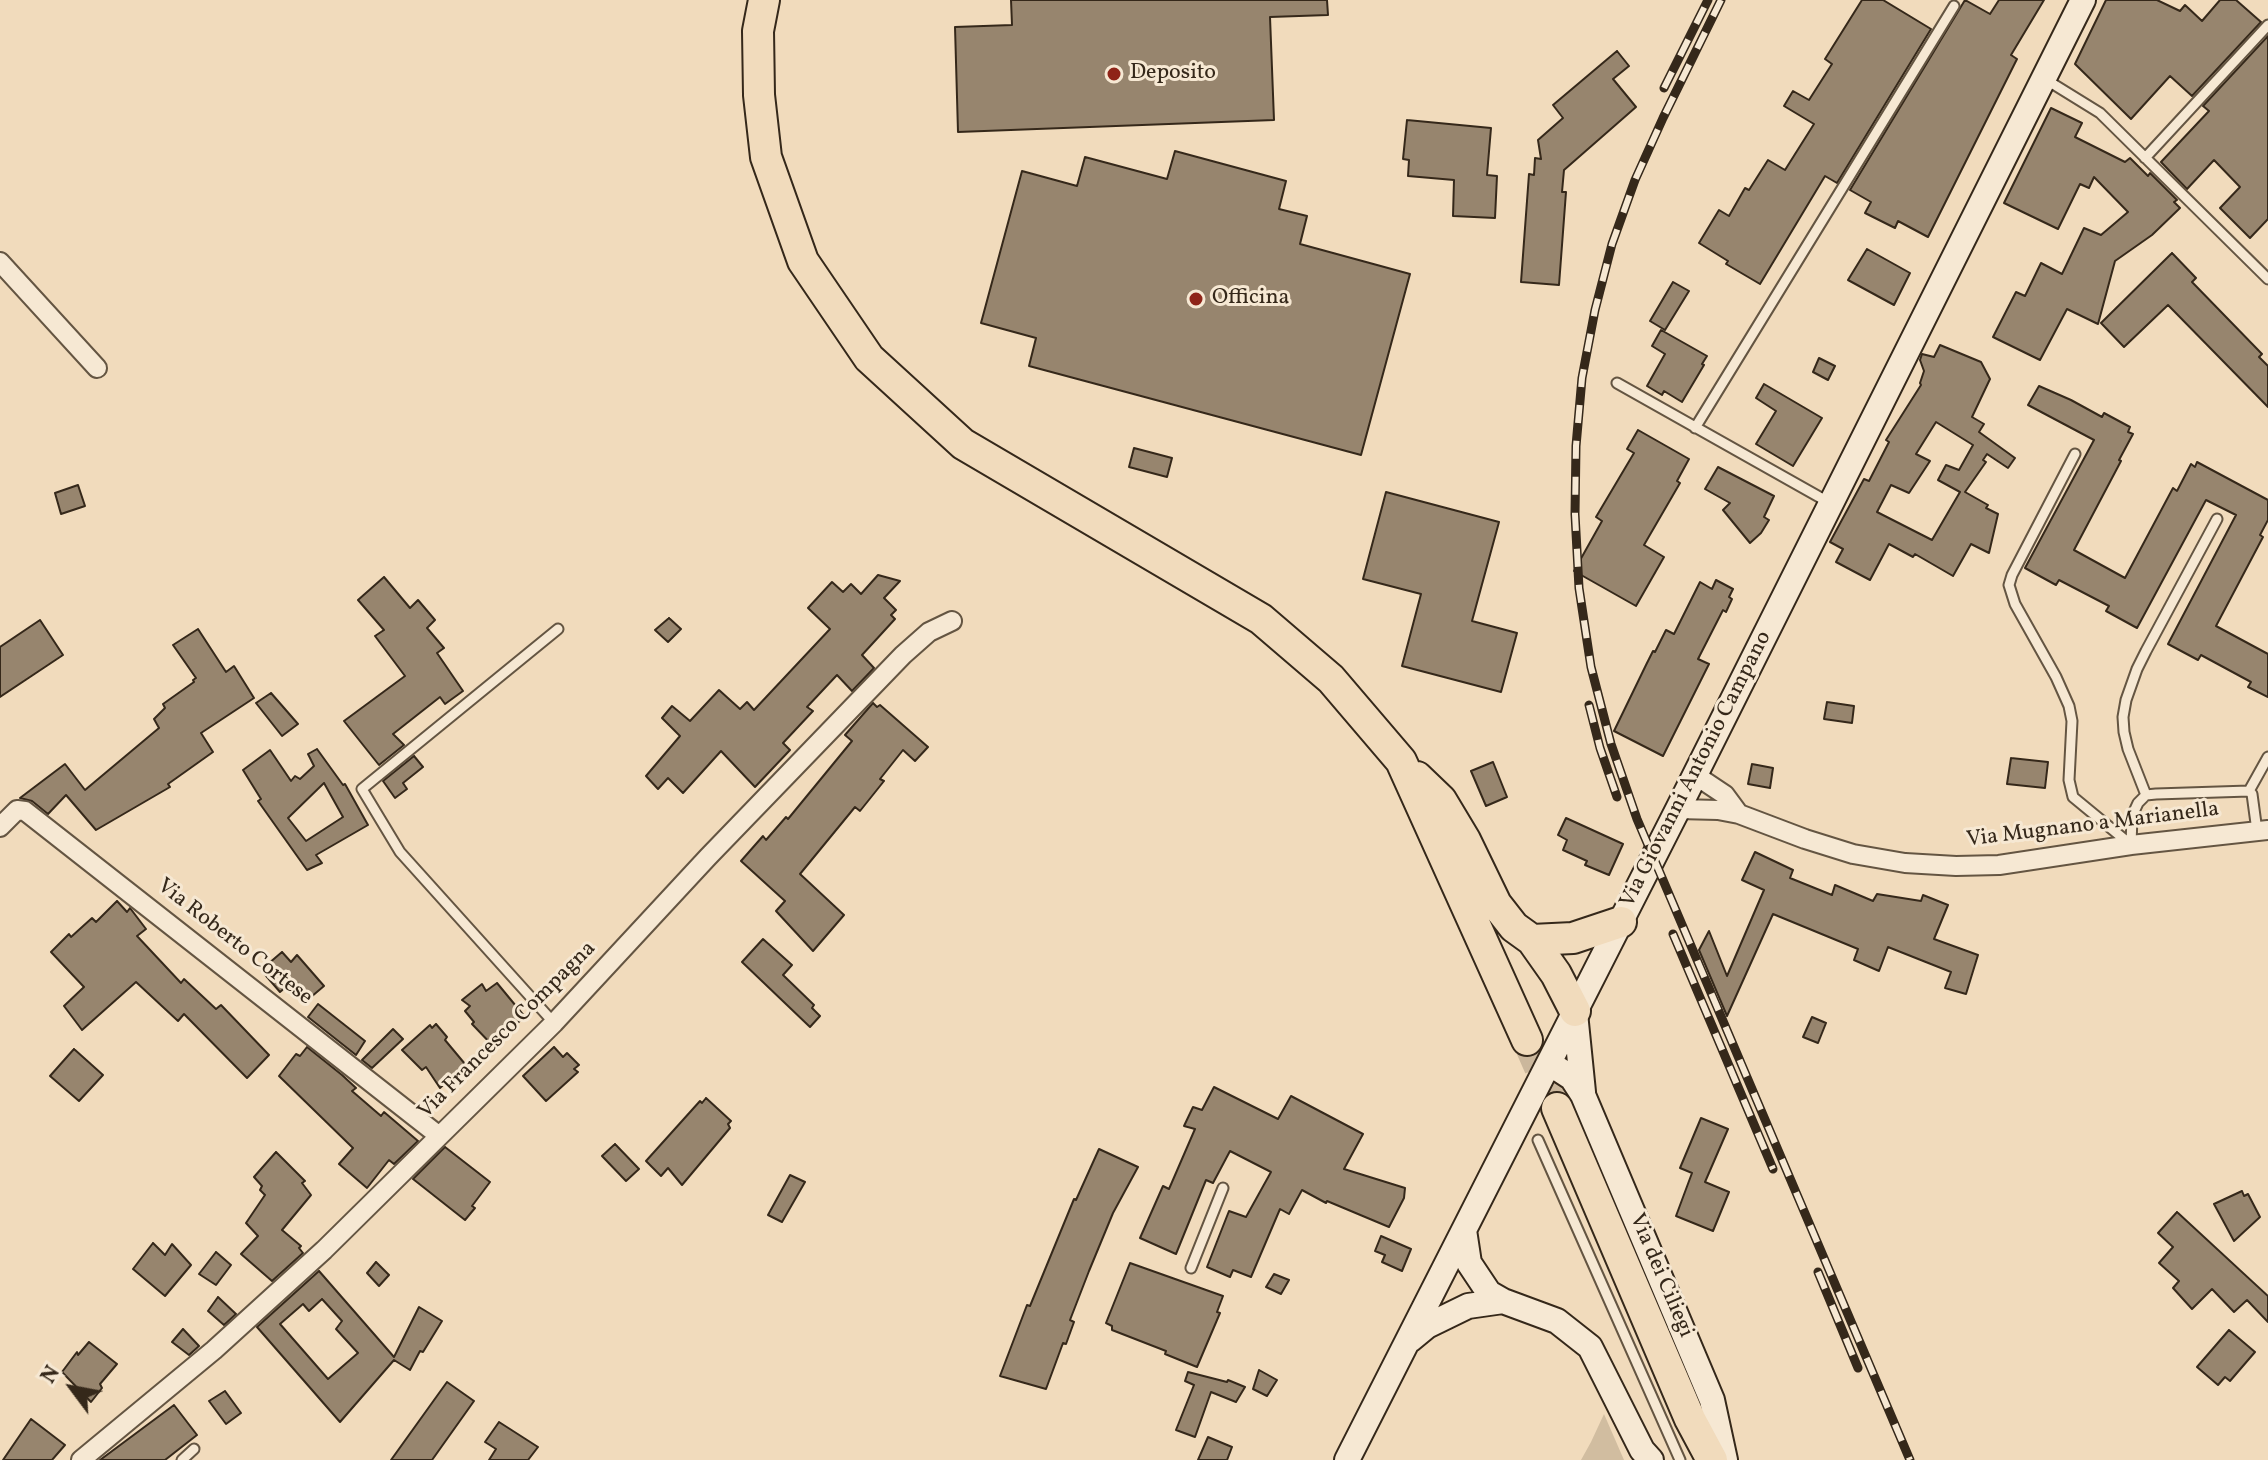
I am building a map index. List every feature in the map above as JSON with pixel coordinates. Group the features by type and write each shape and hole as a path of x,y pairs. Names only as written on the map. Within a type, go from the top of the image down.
{"highway":[{"path":"764,0 758,31 759,95 766,157 803,261 869,358 963,444 1261,619 1331,679 1401,761 1441,800 1465,840 1496,904 1514,927 1532,940 1556,974 1575,1011"},
{"path":"1401,761 1527,1040"},
{"path":"1532,940 1573,938 1621,922"},
{"path":"1570,1101 1690,1419 1712,1460"}],"main road":[{"name":"Via Giovanni Antonio Campano","path":"1347,1460 1678,809 2083,0"},
{"name":"Via dei Ciliegi","path":"1575,1011 1570,1101 1712,1400 1725,1460"},
{"name":"Via dei Ciliegi","path":"1549,1063 1572,1078 1570,1101"},
{"path":"1464,1230 1469,1263 1489,1293 1557,1321 1590,1347 1642,1450 1651,1460"},
{"path":"1408,1341 1427,1326 1468,1306 1503,1301"}],"street":[{"path":"0,262 97,368"},
{"name":"Via Francesco Compagna","path":"81,1460 214,1350 324,1250 554,1023 903,655 929,632 952,621"},
{"name":"Via Mugnano a Marianella","path":"1695,775 1725,795 1739,814"},
{"name":"Via Mugnano a Marianella","path":"1678,809 1739,814 1853,854 1905,863 1999,865 2131,845 2262,831"},
{"name":"Via Roberto Cortese","path":"0,827 17,810 25,811 438,1135"}],"lane":[{"path":"1695,428 1954,6"},
{"path":"2145,158 2268,25"},
{"path":"2044,79 2100,113 2268,279"},
{"path":"1617,383 1830,504"},
{"path":"2075,454 2009,585 2069,706 2072,721 2069,780 2073,797 2131,845"},
{"path":"2146,795 2124,732 2126,700 2146,651 2217,519"},
{"path":"554,1023 400,852 362,789 558,629"},
{"path":"2249,791 2268,757"},
{"path":"2131,845 2132,816 2146,795 2249,791"},
{"path":"2249,791 2262,831"},
{"path":"1538,1140 1680,1460"},
{"path":"1191,1268 1223,1188"},
{"path":"182,1460 194,1449"}],"shaded area":[{"path":"1604,1414 1624,1460 1581,1460 1591,1442"}],"building":[{"name":"Deposito","path":"1011,0 1327,0 1328,15 1270,17 1274,120 958,132 955,27 1012,25"},
{"path":"1862,0 1883,0 1931,29 1837,183 1825,176 1760,284 1699,243 1719,210 1729,216 1745,188 1749,190 1768,160 1785,170 1814,124 1784,106 1793,91 1809,100 1832,64 1825,59"},
{"path":"1965,0 1990,14 1999,0 2044,0 2011,55 2017,59 1928,237 1898,221 1895,228 1865,213 1871,202 1850,190"},
{"path":"2106,0 2157,0 2180,11 2185,5 2202,21 2220,0 2236,0 2261,22 2192,96 2170,76 2131,119 2075,64"},
{"path":"2268,36 2268,219 2250,238 2220,208 2240,187 2214,160 2187,189 2161,162 2209,111 2203,106"},
{"path":"1617,51 1629,66 1613,79 1636,107 1564,170 1562,192 1566,192 1559,285 1521,282 1529,174 1534,175 1535,158 1541,159 1538,140 1563,118 1553,105"},
{"path":"2051,108 2082,123 2075,137 2125,162 2130,158 2148,176 2150,173 2177,200 2174,202 2180,208 2152,235 2115,261 2098,324 2067,309 2040,360 1993,337 2016,292 2025,296 2041,263 2062,274 2084,228 2101,235 2128,212 2094,177 2089,188 2080,184 2058,229 2004,203"},
{"path":"1407,120 1491,128 1487,175 1497,176 1495,218 1453,216 1454,180 1408,176 1409,160 1403,159"},
{"name":"Officina","path":"1175,151 1286,181 1279,209 1307,216 1300,244 1410,274 1361,455 1029,366 1036,338 981,323 1022,171 1077,186 1085,157 1167,179"},
{"path":"1867,249 1910,273 1894,305 1848,280"},
{"path":"2172,253 2196,278 2192,282 2262,354 2259,357 2268,366 2268,407 2168,305 2124,347 2101,323"},
{"path":"1673,282 1689,291 1665,330 1650,321"},
{"path":"1661,330 1707,356 1682,402 1664,391 1662,395 1647,386 1665,354 1652,346"},
{"path":"1940,345 1981,362 1990,379 1972,417 1984,424 1979,432 2015,458 2008,468 1987,454 1983,460 1986,462 1965,492 1998,514 1989,553 1971,544 1953,576 1915,554 1913,557 1889,544 1870,580 1836,562 1843,549 1830,542 1864,479 1869,481 1889,442 1886,440 1921,385 1924,371 1920,360 1922,354 1934,357","holes":["1936,422 1973,445 1959,470 1946,465 1938,480 1960,492 1932,540 1877,512 1891,485 1909,493 1930,461 1916,454"]},
{"path":"1819,358 1835,366 1828,380 1813,372"},
{"path":"1764,384 1822,418 1793,466 1756,444 1776,411 1756,398"},
{"path":"2039,386 2130,427 2128,432 2133,434 2121,461 2074,550 2125,578 2173,488 2177,491 2191,464 2195,467 2197,462 2268,500 2268,520 2260,535 2263,537 2216,626 2268,654 2268,697 2248,687 2251,682 2201,655 2198,660 2168,644 2236,515 2206,500 2137,628 2106,611 2109,606 2059,580 2056,585 2025,568 2094,440 2028,405"},
{"path":"1638,430 1689,459 1677,481 1680,483 1644,545 1664,557 1636,606 1574,571 1602,521 1596,517 1634,453 1627,449"},
{"path":"1134,448 1172,458 1167,477 1129,467"},
{"path":"1718,467 1774,496 1764,517 1769,520 1750,543 1723,510 1730,503 1705,489"},
{"path":"78,485 85,506 61,514 55,493"},
{"path":"1386,492 1499,522 1472,621 1517,633 1501,692 1402,666 1421,594 1363,579"},
{"path":"878,575 900,581 884,598 896,610 891,615 895,619 862,655 874,668 852,691 837,675 807,707 813,711 783,743 790,750 755,787 721,751 683,793 668,778 658,789 646,776 680,736 662,718 672,706 690,721 719,690 740,709 747,702 754,710 830,629 808,608 832,582 843,592 851,584 861,594"},
{"path":"384,577 410,608 418,600 435,620 427,628 444,648 437,653 463,691 445,704 440,697 393,734 404,745 379,765 344,721 405,676 375,636 384,630 358,600"},
{"path":"1716,580 1733,589 1729,597 1732,599 1726,612 1723,610 1698,659 1709,664 1663,756 1614,731 1666,630 1674,634 1700,582 1712,589"},
{"path":"669,618 681,629 668,642 655,630"},
{"path":"40,620 63,655 0,697 0,647"},
{"path":"198,629 226,672 234,666 254,698 201,733 213,752 168,784 170,787 96,830 66,795 48,814 32,801 20,798 65,764 85,790 159,728 154,719 165,708 163,704 196,678 173,645"},
{"path":"271,693 298,724 282,736 256,703"},
{"path":"1827,702 1854,706 1852,723 1824,719"},
{"path":"873,703 877,707 880,705 928,747 915,761 903,750 860,811 855,807 800,874 844,915 813,951 776,911 785,901 741,861 763,836 766,840 786,817 788,819 852,741 845,735"},
{"path":"317,749 345,784 368,825 316,855 322,863 307,870 258,801 261,799 243,770 270,750 291,781 295,776 300,779 314,766 308,754","holes":["324,783 343,817 306,841 288,818"]},
{"path":"414,756 423,767 403,783 407,789 395,798 383,781"},
{"path":"2011,758 2048,762 2045,788 2007,784"},
{"path":"1493,762 1507,797 1486,806 1471,771"},
{"path":"1752,764 1773,768 1770,788 1748,784"},
{"path":"1566,818 1623,844 1609,875 1585,865 1587,861 1563,850 1567,840 1558,835"},
{"path":"1755,852 1793,870 1790,878 1832,895 1835,885 1873,901 1877,894 1921,901 1923,895 1948,905 1934,939 1978,955 1966,994 1945,988 1951,972 1888,947 1879,971 1854,960 1858,949 1773,914 1727,1016 1699,950 1709,931 1727,976 1764,890 1742,880"},
{"path":"117,901 127,912 130,908 146,929 137,936 181,983 184,979 216,1009 221,1005 269,1055 247,1078 184,1014 178,1021 136,982 82,1030 64,1006 84,987 51,952 92,918 96,922"},
{"path":"763,939 792,965 783,975 814,1005 812,1008 820,1016 810,1027 742,962"},
{"path":"282,952 291,962 297,955 324,986 311,997 294,980 280,992 261,970"},
{"path":"497,983 525,1017 506,1032 494,1047 472,1024 474,1022 465,1011 470,1006 462,1000 482,984 486,991"},
{"path":"318,1004 365,1041 356,1055 308,1017"},
{"path":"1812,1017 1826,1023 1818,1043 1803,1037"},
{"path":"436,1024 465,1064 440,1088 426,1067 422,1070 402,1050 430,1025 432,1028"},
{"path":"393,1029 403,1039 372,1068 362,1060"},
{"path":"307,1047 356,1088 352,1091 381,1116 384,1112 418,1141 394,1164 389,1160 367,1188 339,1164 353,1148 279,1076 296,1054 300,1056"},
{"path":"554,1047 563,1057 567,1053 579,1065 574,1069 578,1072 546,1101 523,1076"},
{"path":"74,1049 103,1075 79,1101 50,1076"},
{"path":"1214,1087 1278,1119 1291,1096 1363,1134 1344,1169 1405,1188 1404,1198 1389,1227 1326,1203 1302,1190 1289,1214 1280,1209 1251,1277 1233,1270 1230,1277 1207,1267 1229,1211 1246,1217 1271,1172 1230,1151 1213,1183 1206,1180 1176,1254 1140,1238 1163,1186 1169,1189 1195,1129 1184,1126 1193,1107 1202,1110"},
{"path":"706,1098 731,1121 728,1124 730,1128 682,1185 668,1168 661,1176 646,1161"},
{"path":"1701,1118 1728,1129 1705,1182 1729,1192 1713,1231 1676,1216 1692,1173 1680,1168"},
{"path":"615,1144 639,1169 626,1181 602,1156"},
{"path":"445,1147 490,1182 465,1220 413,1179"},
{"path":"1099,1149 1138,1167 1113,1213 1089,1271 1070,1320 1074,1322 1066,1344 1063,1343 1046,1389 1000,1376 1027,1305 1030,1306 1074,1199"},
{"path":"276,1152 305,1181 302,1183 311,1195 282,1230 301,1246 299,1248 303,1253 272,1281 241,1254 258,1236 246,1223 265,1195 254,1177"},
{"path":"790,1175 805,1182 782,1222 768,1215"},
{"path":"2242,1191 2244,1196 2248,1194 2260,1217 2234,1241 2214,1204"},
{"path":"2177,1212 2268,1296 2268,1322 2247,1300 2234,1312 2212,1289 2192,1309 2173,1288 2179,1281 2159,1263 2173,1247 2158,1233"},
{"path":"1381,1236 1411,1249 1402,1271 1382,1262 1385,1255 1375,1251"},
{"path":"153,1243 165,1255 172,1244 191,1265 165,1296 133,1269"},
{"path":"216,1252 231,1265 216,1285 199,1274"},
{"path":"376,1262 389,1275 379,1286 367,1273"},
{"path":"1130,1263 1223,1296 1217,1312 1220,1313 1197,1367 1112,1330 1112,1326 1106,1323"},
{"path":"319,1271 394,1357 419,1307 442,1321 410,1370 394,1360 340,1422 257,1327","holes":["322,1299 342,1321 336,1329 358,1353 328,1379 280,1324 303,1304 309,1311"]},
{"path":"1274,1274 1289,1280 1281,1294 1266,1287"},
{"path":"218,1297 236,1314 224,1325 208,1311"},
{"path":"183,1329 199,1346 189,1355 172,1342"},
{"path":"2229,1330 2255,1352 2230,1381 2225,1377 2218,1385 2197,1367"},
{"path":"89,1342 117,1364 100,1384 102,1388 91,1402 62,1372"},
{"path":"1259,1370 1277,1380 1267,1396 1253,1389"},
{"path":"1188,1372 1228,1380 1245,1387 1236,1402 1211,1392 1195,1437 1176,1430 1194,1385 1185,1381"},
{"path":"447,1382 474,1401 432,1460 391,1460"},
{"path":"225,1391 241,1413 226,1424 209,1401"},
{"path":"174,1405 197,1435 165,1460 100,1460"},
{"path":"31,1419 65,1445 52,1460 3,1460"},
{"path":"499,1422 538,1447 528,1460 489,1460 496,1449 485,1442"},
{"path":"1208,1437 1232,1447 1227,1460 1198,1460"}],"tunnel":[{"path":"1527,1040 1557,1108"}],"railway":[{"path":"1664,88 1708,0"},
{"path":"1721,0 1635,180 1612,244 1595,310 1582,378 1576,446 1575,514 1579,588 1591,667 1611,744 1637,819 1910,1460"},
{"path":"1589,705 1617,797"},
{"path":"1673,934 1773,1169"},
{"path":"1818,1272 1858,1368"}],"place":[{"name":"Deposito","path":"1114,74"},
{"name":"Officina","path":"1196,299"}]}
